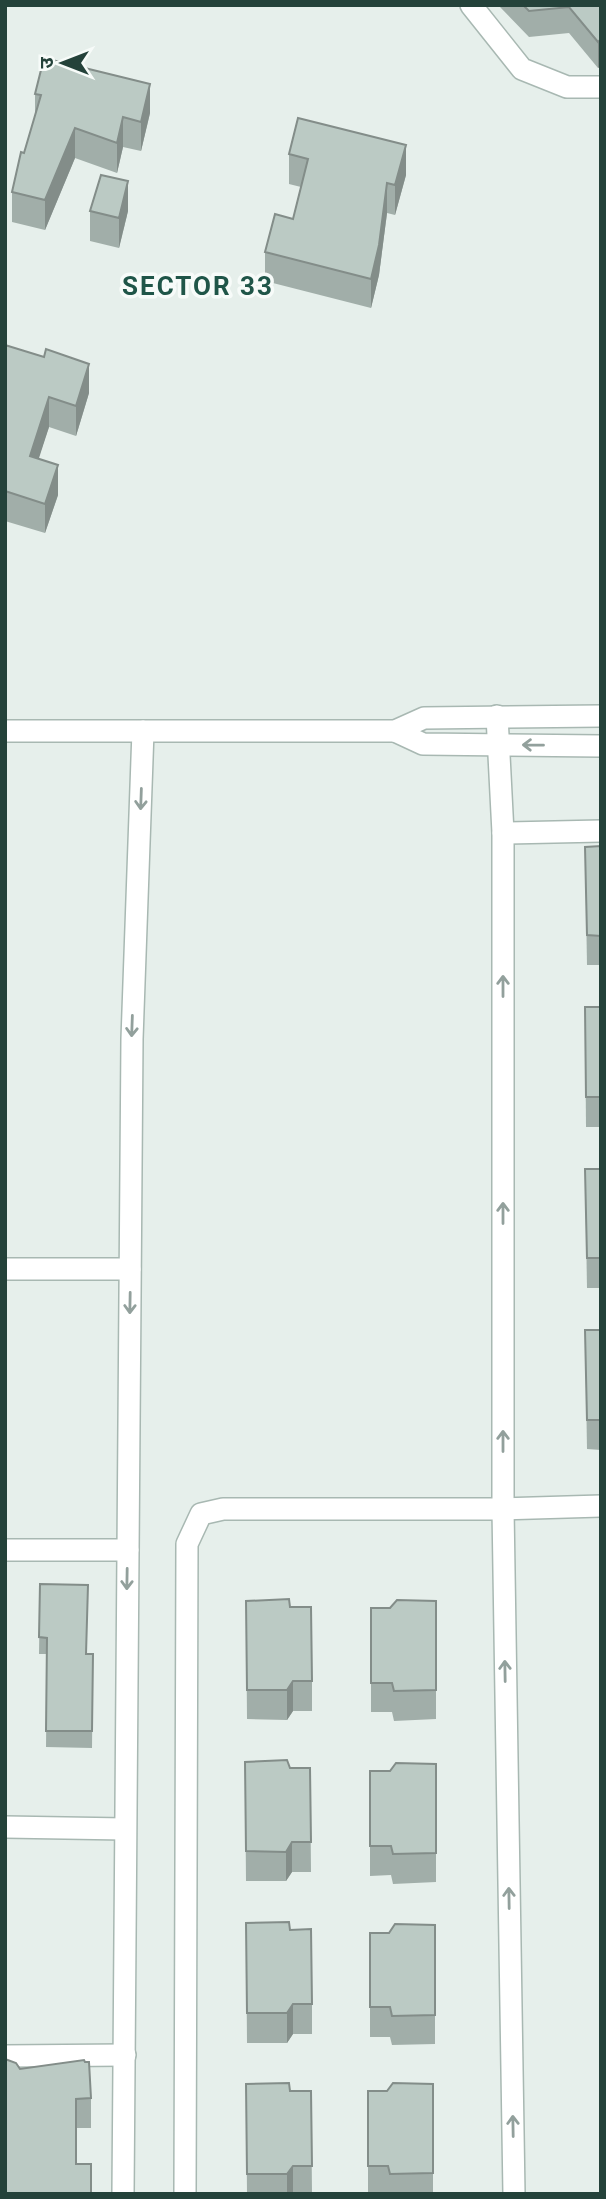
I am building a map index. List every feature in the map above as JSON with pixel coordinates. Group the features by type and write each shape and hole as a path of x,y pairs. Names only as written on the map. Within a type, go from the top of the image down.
{"street":[{"path":"471,5 522,69 567,87 601,87"},
{"path":"496,716 503,833 503,1509 514,2194"},
{"path":"5,731 395,731 425,718 601,716"},
{"path":"123,2194 132,1039 143,731"},
{"path":"395,731 423,744 601,746"},
{"path":"503,833 601,831"},
{"path":"5,1269 130,1269"},
{"path":"186,2194 187,1544 201,1514 223,1509 503,1509 601,1506"},
{"path":"5,1550 128,1550"},
{"path":"5,1827 125,1829"},
{"path":"5,2056 125,2055"}],"building":[{"path":"523,5 601,5 601,39 598,42 569,7 529,11"},
{"path":"44,58 150,84 141,122 123,117 117,143 75,128 45,200 12,192 21,152 24,153 41,95 35,94"},
{"path":"298,118 406,145 395,185 387,183 379,245 371,279 265,252 275,214 293,219 308,159 289,154"},
{"path":"101,175 128,181 119,218 90,211"},
{"path":"5,345 44,357 46,349 89,364 76,406 49,397 30,456 58,465 45,504 5,491"},
{"path":"601,846 601,936 587,935 585,847"},
{"path":"585,1007 601,1007 601,1097 586,1097"},
{"path":"585,1169 601,1169 601,1258 587,1258"},
{"path":"585,1330 601,1330 601,1420 587,1420"},
{"path":"40,1584 88,1585 86,1654 93,1654 92,1731 46,1731 47,1638 39,1637"},
{"path":"289,1599 290,1607 311,1607 312,1681 293,1681 287,1690 247,1690 246,1601"},
{"path":"397,1600 436,1601 436,1690 394,1691 392,1683 371,1683 371,1608 390,1608"},
{"path":"287,1760 290,1768 310,1768 311,1842 292,1842 286,1852 246,1851 245,1762"},
{"path":"396,1763 436,1764 436,1853 393,1854 391,1846 370,1846 370,1771 390,1771"},
{"path":"289,1922 290,1930 311,1929 312,2004 293,2004 287,2013 247,2013 246,1923"},
{"path":"395,1924 435,1925 435,2015 392,2016 390,2007 370,2007 370,1933 389,1933"},
{"path":"5,2059 16,2063 20,2069 84,2060 89,2062 91,2098 76,2099 76,2164 91,2164 91,2194 5,2194"},
{"path":"289,2083 290,2091 311,2091 312,2166 293,2166 287,2174 247,2174 246,2084"},
{"path":"393,2083 433,2084 433,2173 390,2174 388,2166 368,2166 368,2091 387,2091"}],"district":[{"name":"SECTOR 33","path":"198,286"}]}
